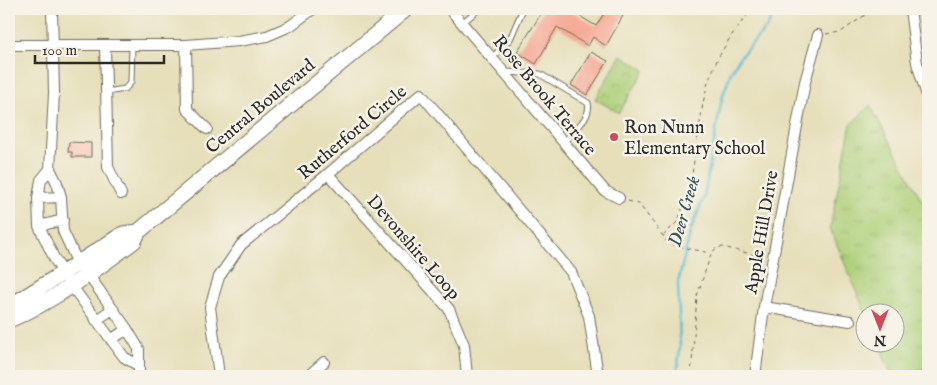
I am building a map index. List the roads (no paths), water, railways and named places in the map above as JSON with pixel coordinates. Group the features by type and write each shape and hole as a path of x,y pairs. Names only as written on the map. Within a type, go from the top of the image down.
{"street":[{"path":"52,9 54,93 50,169 61,197 64,231 74,255 139,349 139,371"},
{"path":"9,44 186,45 239,41 267,36 290,26 313,9"},
{"name":"Central Boulevard","path":"9,320 27,313 67,279 84,268 134,241 138,232 406,9"},
{"name":"Rose Brook Terrace","path":"450,9 605,191 619,198"},
{"path":"910,9 917,63 928,98"},
{"name":"Apple Hill Drive","path":"755,376 764,307 804,82 818,35"},
{"path":"105,45 108,167 120,194"},
{"path":"186,45 187,109 207,129"},
{"name":"Rutherford Circle","path":"219,376 210,307 219,277 241,245 422,94 571,272 589,316 598,376"},
{"path":"50,169 41,180 38,198 39,226 55,260 67,279 124,358 139,371"},
{"name":"Devonshire Loop","path":"328,174 448,309 464,345 467,376"},
{"path":"38,198 61,197"},
{"path":"39,226 63,220"},
{"name":"Central Boulevard","path":"9,304 67,279"},
{"path":"764,307 850,321"},
{"path":"96,320 113,309"},
{"path":"111,340 127,330"},
{"path":"308,376 324,362"}],"lane":[{"path":"462,23 478,9"},
{"path":"492,58 510,39 523,9"},
{"path":"106,92 125,89 131,82 132,44"},
{"path":"504,72 540,74 588,103 586,117 563,142"}],"waterway":[{"name":"Deer Creek","path":"677,376 680,347 678,283 691,229 704,197 722,98 731,72 740,57 767,27 776,9"}],"place":[{"name":"Ron Nunn Elementary School","path":"614,137"}]}
